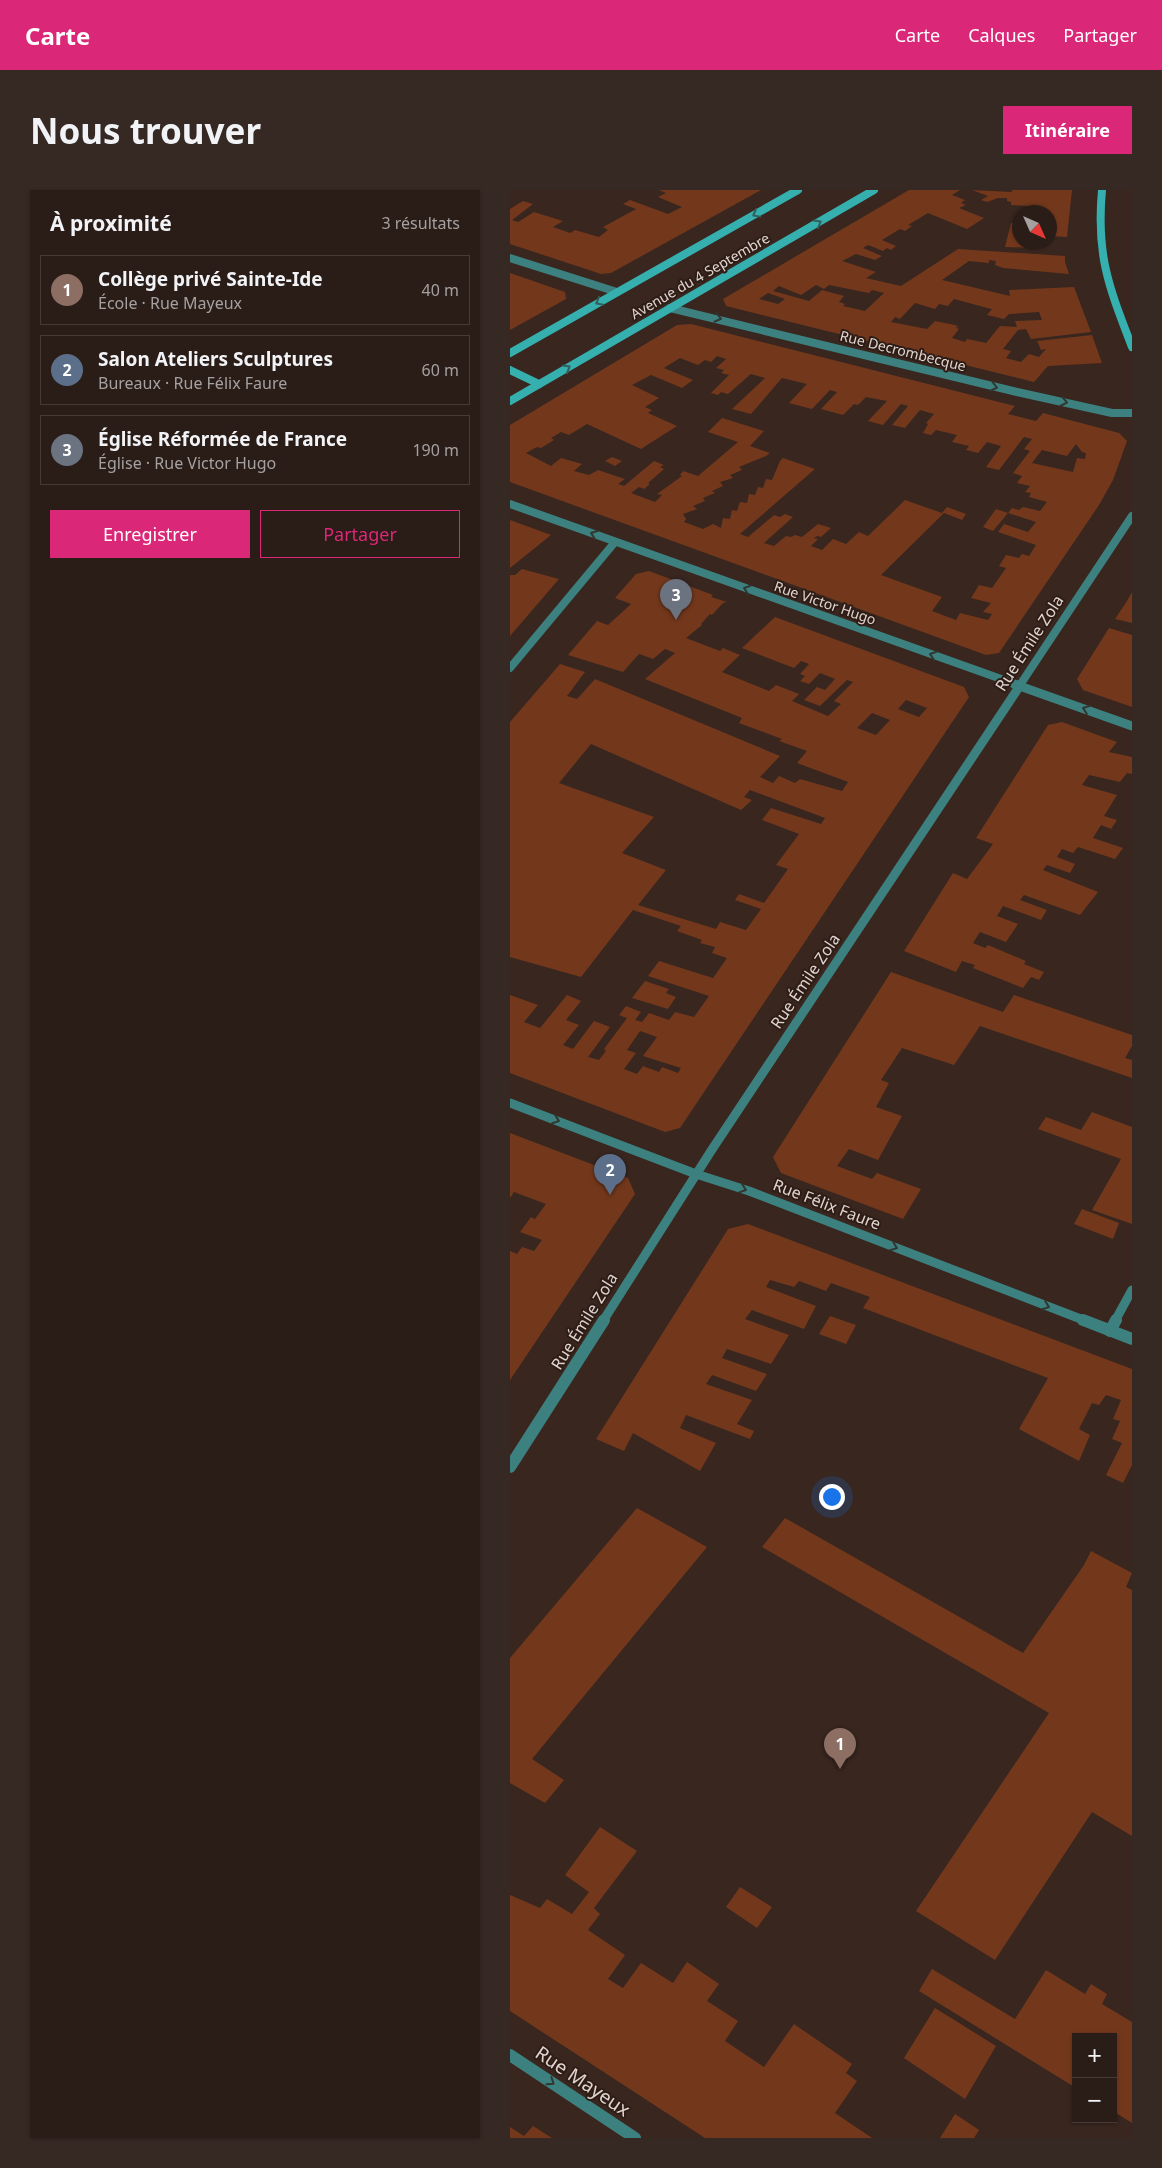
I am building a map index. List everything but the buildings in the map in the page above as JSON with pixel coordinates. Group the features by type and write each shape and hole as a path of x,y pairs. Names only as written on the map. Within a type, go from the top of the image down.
{"main road":[{"name":"Avenue du 4 Septembre","path":"510,353 798,190"},
{"name":"Avenue du 4 Septembre","path":"510,401 874,190"},
{"path":"1102,190 1099,221 1102,257 1112,294 1132,347"},
{"path":"510,370 539,384"}],"street":[{"path":"510,258 591,286 617,292"},
{"name":"Rue Decrombecque","path":"670,308 1016,392 1112,412 1132,413"},
{"name":"Rue Victor Hugo","path":"510,504 1132,726"},
{"name":"Rue Émile Zola","path":"510,1467 696,1174 1132,516"},
{"path":"510,668 615,542"},
{"name":"Rue Félix Faure","path":"510,1103 696,1174 749,1191 1132,1339"},
{"path":"1110,1331 1132,1290"},
{"name":"Rue Mayeux","path":"510,2054 635,2138"}],"place":[{"name":"Église Réformée de France","path":"676,620"},
{"name":"Salon Ateliers Sculptures","path":"610,1195"},
{"name":"Collège privé Sainte-Ide","path":"840,1769"}]}
